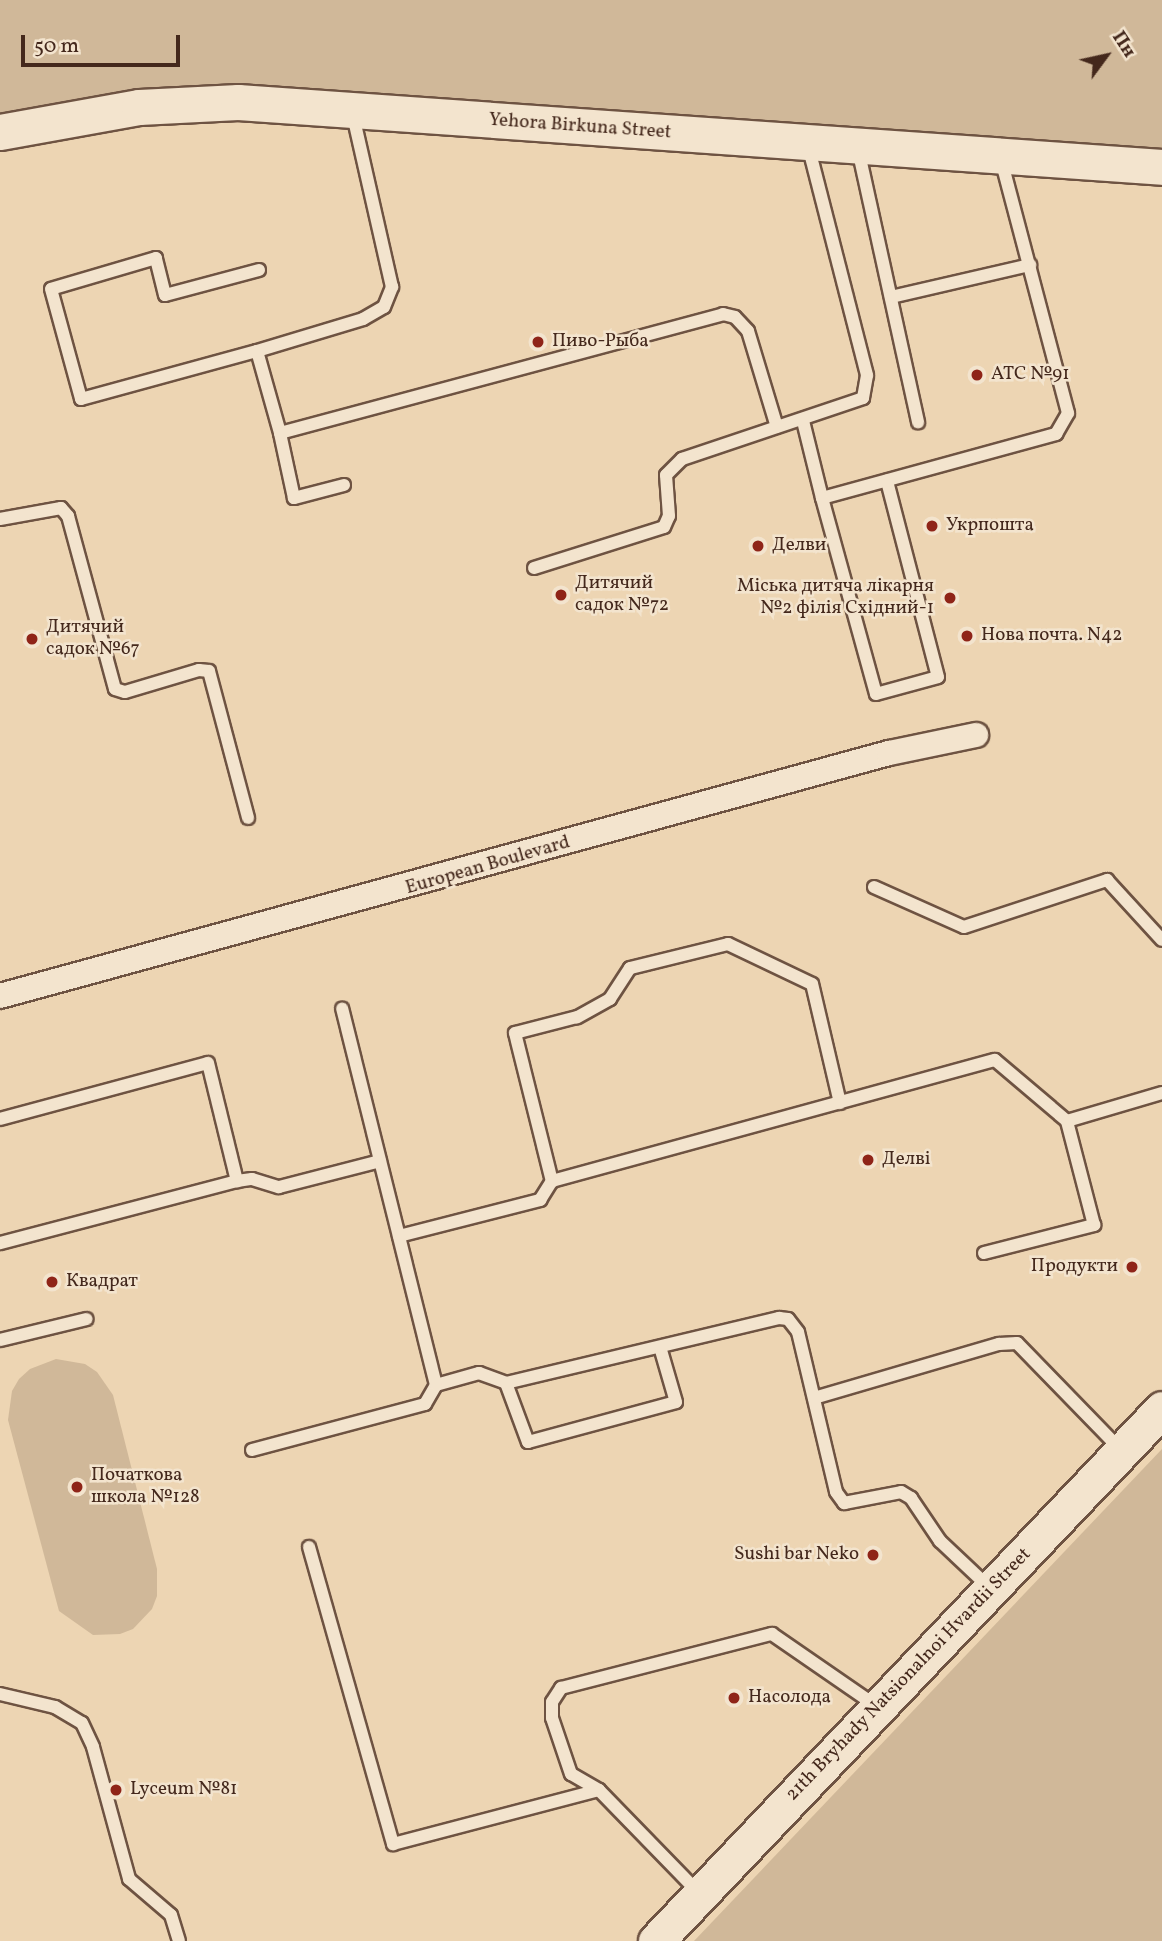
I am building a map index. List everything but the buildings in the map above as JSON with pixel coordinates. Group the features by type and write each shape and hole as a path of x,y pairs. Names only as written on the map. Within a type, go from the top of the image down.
{"street":[{"name":"Yehora Birkuna Street","path":"0,132 139,107 238,102 1162,167"},
{"name":"European Boulevard","path":"0,996 889,754 976,735"},
{"name":"21th Bryhady Natsionalnoi Hvardii Street","path":"656,1941 1162,1409"}],"lane":[{"path":"258,270 165,295 156,258 51,289 81,400 363,319 384,307 392,287 352,111"},
{"path":"534,568 657,531 669,516 664,487 671,466 705,448 855,404 867,386 807,142"},
{"path":"857,146 918,423"},
{"path":"822,498 1056,434 1068,413 1000,156"},
{"path":"891,297 1030,265"},
{"path":"280,433 723,314 735,317 748,331 777,427"},
{"path":"257,351 280,433 294,498 344,485"},
{"path":"803,421 876,694 938,677 887,481"},
{"path":"0,519 61,508 68,516 115,689 125,692 199,670 209,671 248,818"},
{"path":"874,887 964,927 1107,880 1162,940"},
{"path":"552,1181 515,1034 577,1017 610,999 630,968 728,944 812,984 840,1102"},
{"path":"252,1450 425,1404 436,1385 342,1009"},
{"path":"399,1236 540,1200 552,1181 995,1060 1067,1121 1094,1225 984,1254"},
{"path":"0,1119 208,1063 237,1181"},
{"path":"1067,1121 1162,1093"},
{"path":"0,1243 237,1181 252,1179 279,1187 380,1161"},
{"path":"436,1385 479,1373 506,1383 779,1318 788,1319 798,1332 836,1492 844,1503 901,1492 911,1498 940,1541 991,1589"},
{"path":"0,1340 86,1319"},
{"path":"814,1398 999,1344 1017,1343 1122,1451"},
{"path":"506,1383 528,1442 676,1402 660,1347"},
{"path":"309,1547 393,1844 599,1790"},
{"path":"700,1895 599,1790 571,1774 552,1718 552,1702 561,1688 772,1634 878,1707"},
{"path":"0,1694 55,1707 82,1723 93,1747 129,1879 138,1891 171,1915 179,1941"}],"shaded area":[{"path":"0,0 1162,0 1162,167 352,111 0,132"},
{"path":"56,1359 85,1364 97,1372 113,1395 157,1569 157,1596 152,1609 133,1629 120,1634 93,1635 59,1611 8,1420 12,1391 19,1379 30,1369"},
{"path":"1162,1449 1162,1941 694,1941"}],"place":[{"name":"Пиво-Рыба","path":"538,342"},
{"name":"АТС №91","path":"977,375"},
{"name":"Укрпошта","path":"932,526"},
{"name":"Делви","path":"758,546"},
{"name":"Дитячий садок №72","path":"561,595"},
{"name":"Міська дитяча лікарня №2 філія Східний-1","path":"950,598"},
{"name":"Нова почта. N42","path":"967,636"},
{"name":"Дитячий садок №67","path":"32,639"},
{"name":"Делві","path":"868,1160"},
{"name":"Продукти","path":"1132,1267"},
{"name":"Квадрат","path":"52,1282"},
{"name":"Початкова школа №128","path":"77,1487"},
{"name":"Sushi bar Neko","path":"873,1555"},
{"name":"Насолода","path":"734,1698"},
{"name":"Lyceum №81","path":"116,1790"}]}
